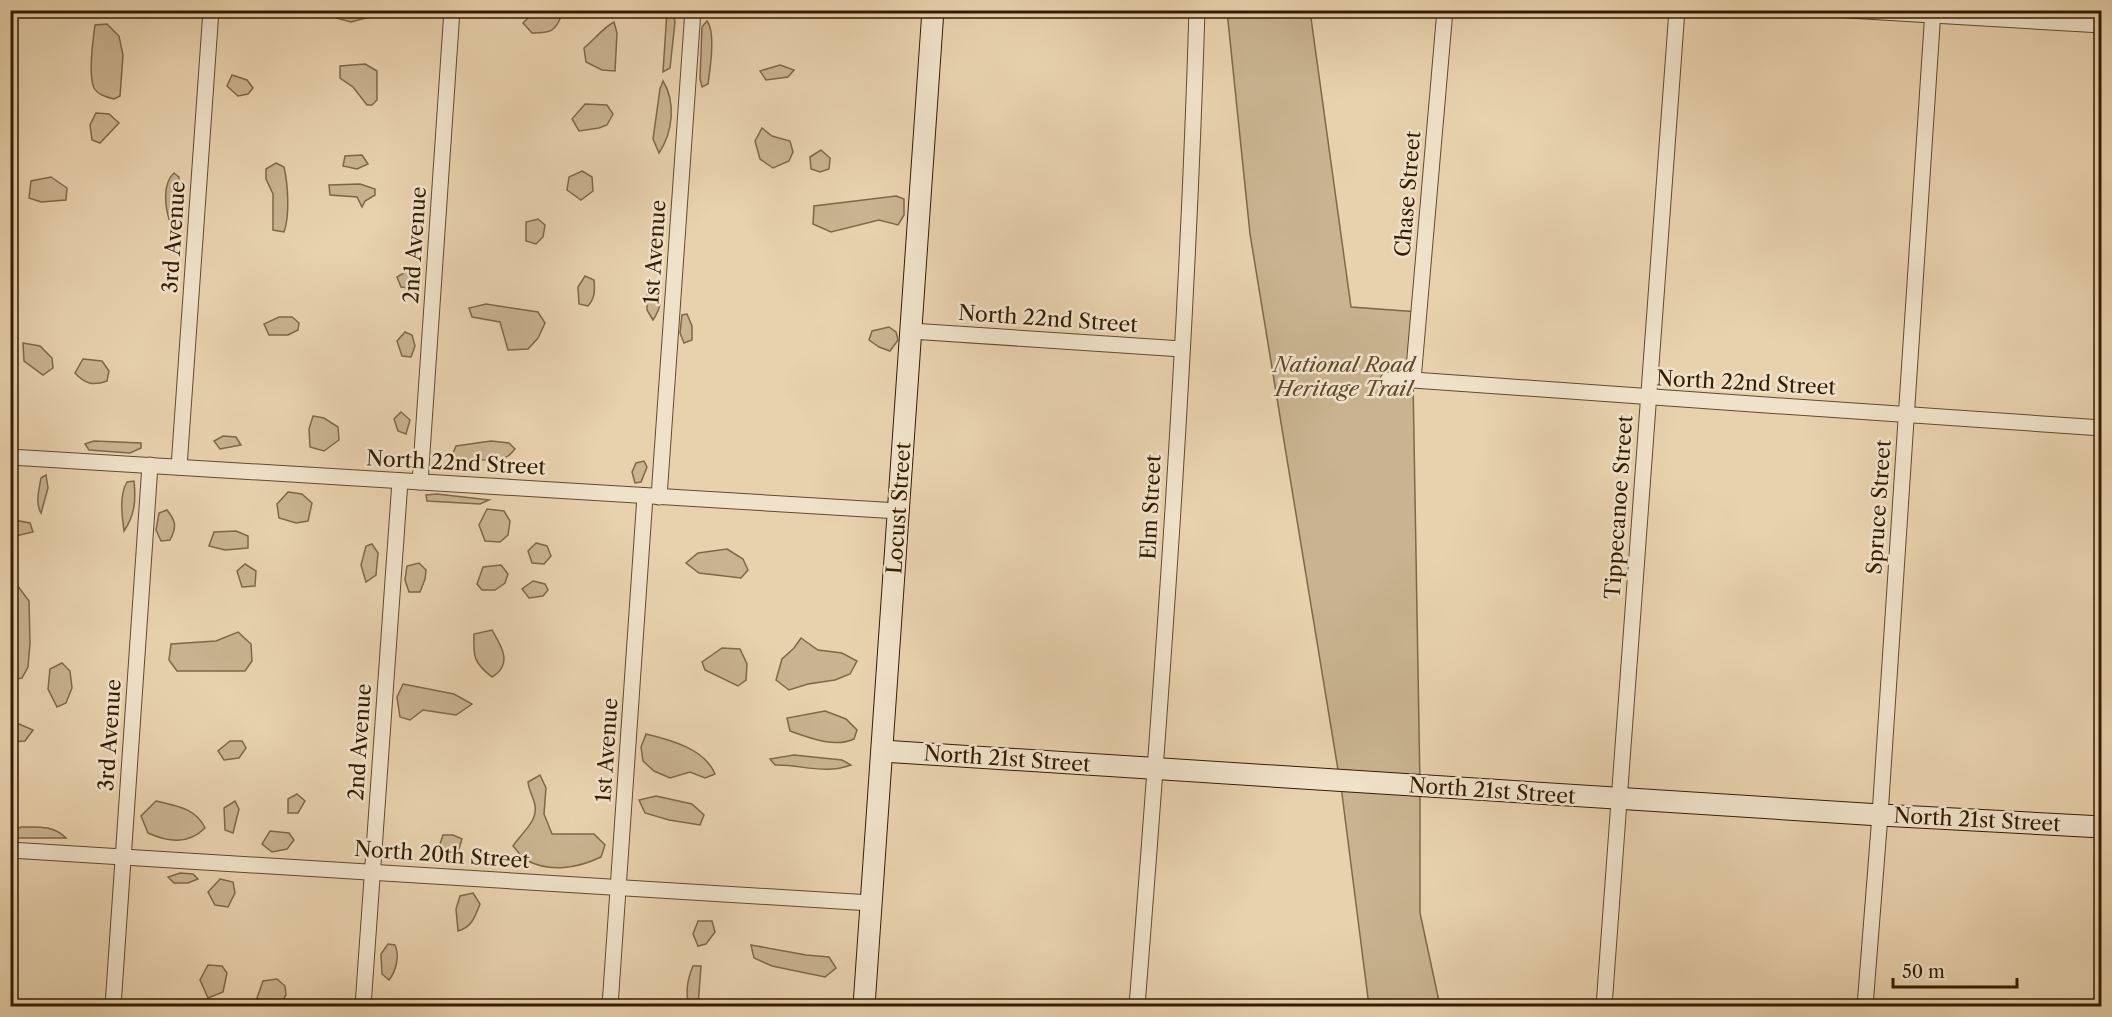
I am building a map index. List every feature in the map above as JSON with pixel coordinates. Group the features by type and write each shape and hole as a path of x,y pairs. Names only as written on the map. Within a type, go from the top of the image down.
{"street":[{"name":"3rd Avenue","path":"179,467 211,10"},
{"name":"2nd Avenue","path":"420,482 452,10"},
{"name":"1st Avenue","path":"610,1006 693,10"},
{"name":"Locust Street","path":"864,1006 933,10"},
{"name":"Elm Street","path":"1137,1006 1156,768 1182,349 1194,119 1197,10"},
{"name":"Chase Street","path":"1413,380 1445,10"},
{"name":"Tippecanoe Street","path":"1604,1006 1677,10"},
{"path":"1848,10 1932,13 2102,25"},
{"name":"Spruce Street","path":"1865,1006 1880,815 1932,13"},
{"name":"North 22nd Street","path":"911,331 1182,349"},
{"name":"North 22nd Street","path":"1388,380 2102,428"},
{"name":"North 22nd Street","path":"10,457 898,511"},
{"name":"3rd Avenue","path":"113,1006 150,465"},
{"name":"2nd Avenue","path":"363,1006 400,481"},
{"name":"North 21st Street","path":"882,751 1618,799 2102,827"},
{"name":"North 20th Street","path":"10,850 872,903"}],"green space":[{"path":"336,10 381,11 381,14 351,22 336,18"},
{"path":"535,11 554,12 560,19 549,31 532,33 523,23"},
{"path":"667,11 673,11 675,22 670,68 663,72"},
{"name":"National Road Heritage Trail","path":"1227,11 1310,11 1351,307 1419,312 1413,380 1420,913 1440,1006 1369,1006 1342,794 1250,234"},
{"path":"707,21 712,42 711,61 708,84 702,87 700,79 702,27"},
{"path":"614,22 617,33 615,71 602,70 586,62 584,48"},
{"path":"107,24 119,36 123,55 120,96 114,99 94,88 91,75 95,25"},
{"path":"365,64 377,71 377,100 372,105 367,105 353,87 340,78 340,66"},
{"path":"780,65 794,70 788,77 766,80 760,71"},
{"path":"232,75 247,80 253,88 248,94 238,96 227,86"},
{"path":"663,81 670,98 671,117 664,145 659,153 653,139"},
{"path":"585,104 607,105 613,114 607,125 579,131 572,119"},
{"path":"96,113 109,114 119,123 100,143 92,140 90,125"},
{"path":"762,128 772,136 790,141 793,152 789,161 773,168 760,159 755,141"},
{"path":"821,150 830,158 829,169 820,172 811,169 810,157"},
{"path":"362,155 368,164 357,169 343,166 345,156"},
{"path":"276,163 284,167 287,182 288,209 284,232 273,230 273,194 266,179 266,169"},
{"path":"582,171 592,177 593,191 581,200 567,190 569,177"},
{"path":"174,173 179,177 177,214 170,222 166,190"},
{"path":"51,177 67,188 66,200 41,202 29,198 31,181"},
{"path":"360,184 375,189 375,195 365,201 362,207 357,197 330,195 329,185"},
{"path":"896,196 904,199 904,215 898,225 879,220 831,232 813,224 814,206"},
{"path":"538,219 545,225 543,237 536,244 526,241 526,222"},
{"path":"410,269 418,276 418,284 409,288 401,287 397,277"},
{"path":"585,276 594,280 594,294 588,306 579,304 578,287"},
{"path":"655,285 660,303 653,320 647,310 647,294"},
{"path":"486,304 538,312 545,323 538,338 528,349 508,350 500,322 472,317 469,308"},
{"path":"687,314 692,326 692,340 684,343 680,333 682,315"},
{"path":"279,317 292,317 299,323 298,330 288,335 269,335 264,324"},
{"path":"889,327 896,332 898,340 890,351 869,340 872,331"},
{"path":"405,332 412,335 415,346 411,357 402,356 397,341"},
{"path":"23,343 40,346 52,358 53,368 43,375 24,361"},
{"path":"83,359 102,361 109,371 107,381 90,383 79,377 75,373"},
{"path":"401,412 410,420 406,434 398,431 394,419"},
{"path":"313,416 324,418 338,427 339,440 324,451 310,447 309,429"},
{"path":"223,436 236,437 241,445 220,449 214,441"},
{"path":"94,441 141,443 141,448 130,453 89,450 85,444"},
{"path":"491,441 509,443 515,449 508,456 497,459 451,458 456,446"},
{"path":"644,461 647,467 641,482 635,483 632,472 636,463"},
{"path":"46,475 48,488 41,513 38,505 39,492 41,478"},
{"path":"134,481 134,507 124,531 122,506 124,487 127,482"},
{"path":"288,492 302,494 312,503 308,521 296,523 279,518 277,504"},
{"path":"437,494 489,500 480,504 427,501 426,495"},
{"path":"487,509 504,511 510,521 508,535 500,542 485,541 479,525"},
{"path":"167,510 174,521 174,531 170,540 161,541 156,530 159,513"},
{"path":"11,521 30,523 33,532 11,537"},
{"path":"236,531 248,536 248,548 225,550 209,546 214,532"},
{"path":"536,543 547,546 551,556 544,564 532,563 528,551"},
{"path":"372,544 378,553 376,575 366,582 361,565 366,546"},
{"path":"727,549 743,559 748,570 741,578 699,573 686,563 698,553"},
{"path":"419,563 426,570 425,579 420,592 409,592 405,580 407,566"},
{"path":"245,564 256,571 255,586 242,587 237,571"},
{"path":"501,565 508,574 505,583 495,590 482,590 477,584 483,567"},
{"path":"11,577 29,601 30,643 28,667 22,678 11,680"},
{"path":"533,581 545,584 548,590 543,596 529,598 522,589"},
{"path":"492,630 502,649 504,661 502,667 492,677 481,668 476,659 474,634"},
{"path":"238,632 251,644 252,661 245,671 177,671 169,660 171,644 216,641"},
{"path":"801,638 818,650 842,653 857,661 850,674 835,680 808,684 789,690 776,680 782,659"},
{"path":"722,648 740,649 747,664 746,680 738,686 705,670 702,662"},
{"path":"62,663 70,671 72,688 66,703 57,707 48,689 50,669"},
{"path":"403,684 454,694 472,704 456,715 423,710 410,720 400,717 397,697"},
{"path":"825,711 846,719 857,730 854,739 847,742 831,742 790,731 787,718"},
{"path":"19,724 33,730 25,741 12,742 11,730"},
{"path":"646,734 666,739 695,752 704,758 715,774 705,778 690,772 670,778 654,771 643,761 641,747"},
{"path":"230,741 242,741 246,748 239,758 224,760 218,751"},
{"path":"794,755 842,760 851,765 837,769 818,769 775,765 770,759"},
{"path":"540,775 546,788 544,814 552,834 594,834 605,845 601,857 564,868 545,867 526,860 513,846 534,817 535,805 528,782"},
{"path":"297,794 305,801 298,813 288,813 288,799"},
{"path":"656,796 692,804 704,815 700,825 645,813 639,800"},
{"path":"156,801 178,806 191,812 205,828 192,837 178,840 170,840 148,833 141,816"},
{"path":"235,801 239,809 233,833 225,830 224,808"},
{"path":"21,827 51,829 66,838 14,838 11,836 11,832"},
{"path":"270,831 289,833 294,840 287,849 272,852 262,844"},
{"path":"443,835 453,835 462,839 459,849 448,853 439,847"},
{"path":"180,873 193,874 198,879 188,883 174,883 168,877"},
{"path":"220,879 233,882 235,893 228,907 215,905 208,892"},
{"path":"473,893 480,904 475,917 470,924 458,931 456,909 460,896"},
{"path":"698,921 712,921 715,932 706,944 698,946 693,934"},
{"path":"388,944 395,945 397,954 394,972 389,980 382,974 381,954"},
{"path":"751,945 829,957 836,968 825,977 772,966 754,958"},
{"path":"208,965 222,966 227,973 223,992 208,998 200,980"},
{"path":"693,966 701,966 698,1006 689,1006 687,996 688,981"},
{"path":"277,979 285,986 286,995 279,1006 266,1006 257,998 263,981"}]}
